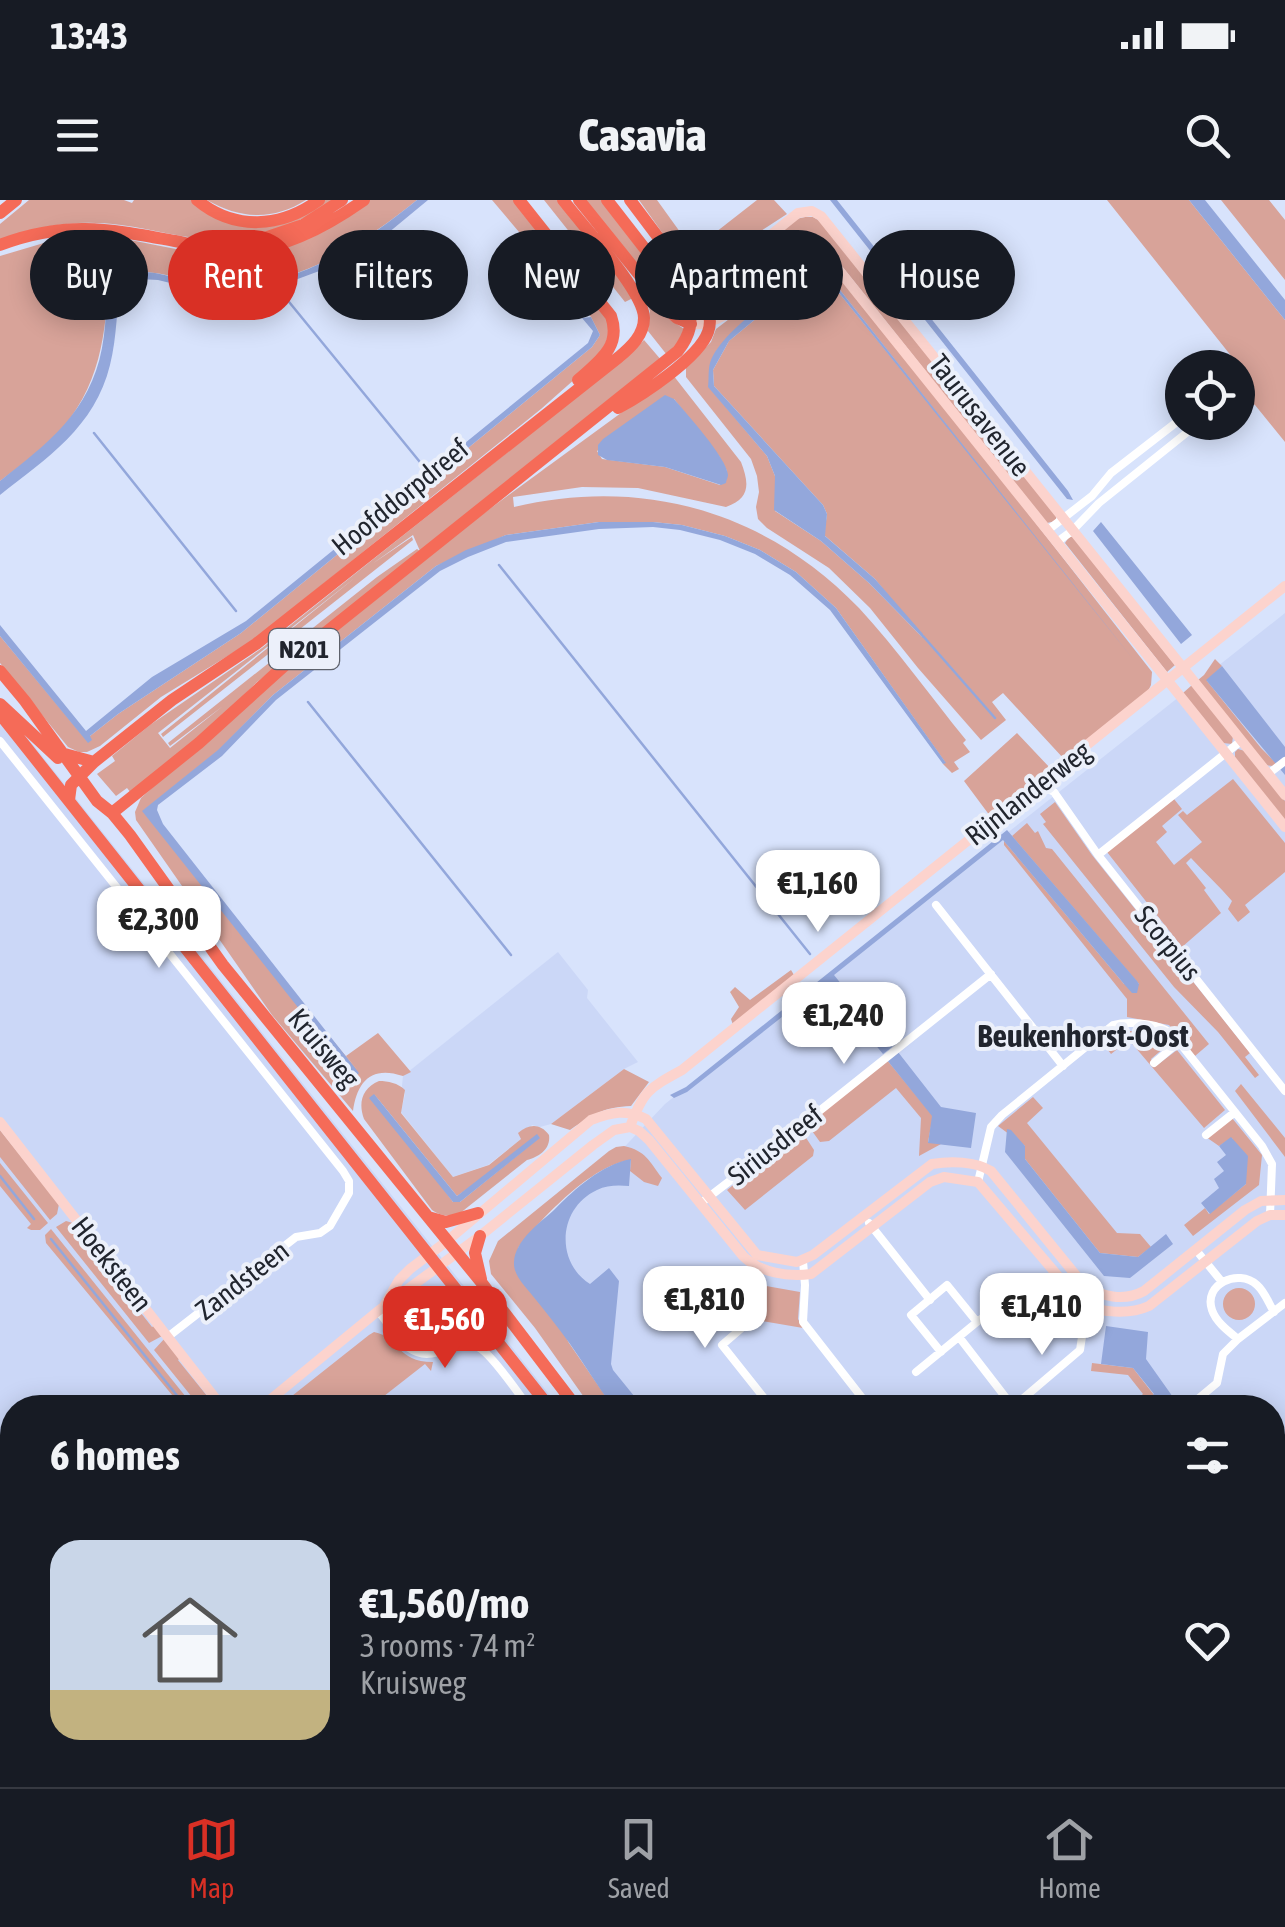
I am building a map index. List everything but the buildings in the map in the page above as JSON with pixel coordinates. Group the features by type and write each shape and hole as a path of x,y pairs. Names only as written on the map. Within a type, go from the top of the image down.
{"highway":[{"path":"0,213 16,200"},
{"path":"197,200 230,219 263,223 291,216 319,200"},
{"path":"287,230 342,200"},
{"path":"298,238 364,200"},
{"path":"519,200 611,316 615,329 608,353 532,424"},
{"name":"Hoofddorpdreef","path":"69,800 69,790 94,762 172,700 256,644 631,346 644,320 635,290 562,200"},
{"path":"579,200 666,308 691,324"},
{"path":"607,200 635,235"},
{"path":"630,200 653,230"},
{"path":"0,245 38,233 80,228 168,239"},
{"path":"690,320 691,324"},
{"path":"588,423 638,398 690,356 707,335 709,320"},
{"name":"N201","path":"112,813 199,744 284,666 678,351 691,324"},
{"name":"Kruisweg","path":"0,672 97,801 130,835 223,965 481,1282 567,1395"},
{"path":"0,704 78,777"},
{"name":"Kruisweg","path":"0,714 540,1395"},
{"path":"61,752 94,762"},
{"path":"427,1217 446,1222 478,1214"},
{"path":"480,1236 475,1254 481,1282"}],"street":[{"name":"Taurusavenue","path":"776,230 798,213 812,211 833,230"},
{"name":"Taurusavenue","path":"843,243 1062,519 1242,740 1272,771 1285,795"},
{"name":"Taurusavenue","path":"710,324 806,253 822,251 1285,827"},
{"path":"691,324 710,324"},
{"path":"1048,530 1092,496 1111,472 1165,431"},
{"path":"1058,542 1099,503 1178,440"},
{"name":"Rijnlanderweg","path":"630,1127 651,1086 682,1070 1285,586"},
{"path":"1098,856 1242,740"},
{"name":"Zandsteen","path":"0,741 344,1171 350,1185 348,1198 330,1226 320,1233 296,1237 169,1336"},
{"path":"1272,771 1285,761"},
{"path":"1037,784 1054,792 1058,768"},
{"name":"Scorpius","path":"1054,792 1098,856 1285,1091"},
{"path":"936,905 1063,1066"},
{"name":"Siriusdreef","path":"705,1199 991,974"},
{"path":"978,1182 991,1127 1121,1022 1168,1031 1269,1155 1270,1215"},
{"path":"1154,1063 1180,1042"},
{"path":"380,1309 399,1280 429,1254 591,1120 612,1112 635,1113 646,1119 705,1199"},
{"path":"1206,1136 1235,1112"},
{"name":"Hoeksteen","path":"0,1122 214,1395"},
{"path":"276,1395 380,1309 457,1254 593,1145 614,1130 630,1127 640,1130 761,1263 752,1320 722,1345 762,1395"},
{"path":"761,1263 803,1261 932,1164 943,1162 984,1166 1000,1180 1084,1284 1094,1292 1113,1296 1135,1296 1261,1200 1285,1200"},
{"path":"761,1263 805,1275 823,1266 930,1182 944,1177 978,1182 1072,1294 1088,1307 1139,1311 1257,1221 1270,1215 1285,1215"},
{"path":"863,1216 930,1300"},
{"path":"1035,1248 1048,1239"},
{"path":"1196,1250 1222,1282"},
{"path":"803,1261 803,1322 860,1394"},
{"path":"1238,1339 1217,1320 1210,1307 1211,1295 1222,1282 1237,1276 1250,1280 1260,1288 1274,1312"},
{"path":"941,1352 911,1315 948,1285 977,1322"},
{"path":"1027,1395 1080,1350 1094,1292"},
{"path":"916,1372 1003,1303"},
{"path":"1202,1395 1217,1383 1224,1354 1285,1304"},
{"path":"380,1309 402,1342 419,1353 438,1354 468,1344 484,1350 520,1395"},
{"path":"959,1336 1004,1395"}],"shaded area":[{"path":"29,200 192,200 246,225 323,200 335,200 274,230 168,230 168,233 121,225 74,223 30,230 0,240 0,224"},
{"path":"207,200 306,200 281,212 256,215 232,211"},
{"path":"370,200 417,200 377,230 318,230 318,265 298,272 298,231"},
{"path":"492,200 515,200 538,230 517,230"},
{"path":"544,200 557,200 581,230 568,230"},
{"path":"584,200 601,200 635,243 635,263 615,238 615,230 608,230"},
{"path":"639,200 657,200 679,230 660,230"},
{"path":"757,200 774,200 787,214 763,230 719,230"},
{"path":"1107,200 1189,200 1285,320 1285,442 1255,405 1255,350 1226,350"},
{"path":"1221,200 1269,200 1285,220 1285,280"},
{"path":"813,217 827,230 783,230 796,219"},
{"path":"148,244 168,247 168,276 148,273"},
{"path":"30,247 30,320 105,320 92,379 70,418 55,437 0,481 0,256"},
{"path":"843,250 863,275 863,293 843,268"},
{"path":"615,272 633,298 625,302 615,289"},
{"path":"843,281 863,306 863,319 843,294"},
{"path":"843,298 967,451 864,320 874,320 1152,672 1147,693 1064,759 1003,693 992,702 1006,720 981,740 870,608 829,568 758,519 759,492 751,459 686,377 686,367 711,342 716,329 728,320 747,320 711,362 709,387 767,456 775,476 775,511 821,541 922,637 875,579 824,535 827,514 823,505 714,386 713,370 729,341 754,320 843,320"},
{"path":"592,320 607,320 611,326 602,355 541,409 252,641 161,697 100,746 87,752 68,747 0,663 0,636 88,742 90,736 118,714 241,633 592,347 600,335"},
{"path":"649,320 671,320 684,329 667,355 648,331"},
{"path":"885,320 899,320 1056,516 1056,521 1047,523"},
{"path":"644,340 662,361 257,682 200,738 131,793 127,788 116,796 97,774 115,761 112,756 150,725 262,648","holes":["413,535 420,551 417,549 377,577 168,743 170,746 223,706 170,748 158,733 356,577 161,734 163,737 413,540 412,537 372,564"]},
{"path":"673,375 741,462 746,489 740,499 726,507 638,488 582,487 513,497 514,507 609,496 656,500 700,510 784,547 859,608 966,740 963,743 970,752 954,762 959,769 952,773 836,608 796,572 760,550 725,536 682,525 599,522 506,535 436,566 273,695 219,750 143,811 359,1072 346,1056 378,1033 411,1072 403,1076 382,1073 368,1079 358,1092 353,1111 272,1015 136,820 135,812 141,798 246,703 465,527","holes":["674,399 727,471 720,485 665,467 602,459 597,451"]},
{"path":"1073,537 1175,665 1167,672 1065,543"},
{"path":"1285,613 1285,1395 622,1395 542,1234 665,1104"},
{"path":"1215,659 1222,666 1207,681 1276,763 1273,766 1265,765 1198,680"},
{"path":"1192,685 1233,736 1232,744 1223,743 1183,693"},
{"path":"0,703 550,1395 0,1395"},
{"path":"1017,733 1051,769 990,816 964,781"},
{"path":"1238,749 1245,751 1285,801 1285,821 1235,758"},
{"path":"1233,779 1285,843 1285,872 1245,905 1250,912 1238,922 1228,909 1232,901 1191,858 1186,863 1221,913 1182,947 1107,852 1174,799 1182,809 1162,826 1167,832 1156,842 1174,865 1202,842 1178,815 1183,811 1187,815"},
{"path":"1055,802 1092,855 1250,1053 1245,1057 1259,1075 1255,1078 1174,987 1043,824 1046,822 1040,814"},
{"path":"1027,823 1035,833 1038,831 1046,848 1052,849 1209,1044 1195,1056 1169,1025 1127,1017 1127,999 1004,845 1004,841 1124,984 1139,984 1012,836"},
{"path":"558,952 588,990 587,998 638,1062 551,1124 532,1125 488,1165 453,1177 401,1112 403,1076"},
{"path":"791,970 794,975 733,1025 731,1019 739,1007 730,992 735,987 750,1000"},
{"path":"1118,1030 1164,1034 1171,1042 1151,1059 1156,1066 1177,1050 1225,1110 1204,1128 1129,1040 1111,1054 1101,1041"},
{"path":"887,1060 933,1116 928,1142 941,1144 919,1156 921,1118 896,1088 829,1141 820,1142 807,1124"},
{"path":"624,1069 649,1082 631,1106 599,1112 570,1130 551,1124"},
{"path":"379,1081 405,1090 401,1113 453,1177 489,1165 521,1139 518,1133 526,1128 534,1126 546,1131 548,1144 459,1214 438,1214 364,1119 363,1097","holes":["374,1094 457,1196 539,1138 460,1202 453,1202"]},
{"path":"1241,1084 1285,1138 1285,1157 1235,1091"},
{"path":"1033,1097 1043,1108 1027,1123 1117,1233 1140,1234 1151,1247 1138,1257 1100,1253 1025,1159 1025,1146 998,1126"},
{"path":"1232,1118 1262,1155 1259,1185 1193,1236 1184,1225 1205,1208 1209,1214 1246,1184 1232,1138 1219,1146 1206,1137"},
{"path":"0,1130 59,1204 57,1214 50,1220 0,1157"},
{"path":"801,1130 814,1150 813,1156 745,1210 727,1190"},
{"path":"624,1146 642,1154 662,1178 658,1186 644,1182 630,1171 631,1160 616,1164 569,1194 518,1248 569,1343 605,1395 582,1395 491,1274 489,1261 498,1241 616,1147"},
{"path":"0,1163 48,1223 40,1230 27,1228 31,1224 0,1186"},
{"path":"66,1221 73,1223 152,1327 156,1325 164,1335 149,1343 56,1227"},
{"path":"51,1229 184,1395 172,1395 46,1243 45,1235"},
{"path":"761,1285 800,1292 798,1319 803,1328 756,1320"},
{"path":"1239,1288 1250,1293 1255,1304 1250,1315 1239,1320 1228,1315 1223,1304 1228,1293"},
{"path":"429,1299 457,1316 469,1340 429,1350 415,1347 404,1337 393,1317 413,1303"},
{"path":"369,1335 382,1335 412,1358 433,1362 431,1371 425,1364 385,1395 293,1395"},
{"path":"165,1338 206,1395 190,1395 154,1350"},
{"path":"1092,1363 1133,1368 1154,1395 1142,1395 1128,1375 1091,1371"}],"water":[{"path":"417,200 428,200 392,230 377,230"},
{"path":"830,200 837,200 863,233 863,242"},
{"path":"1189,200 1205,200 1285,300 1285,320"},
{"path":"318,264 318,271 298,279 298,273"},
{"path":"148,273 168,276 168,282 148,279"},
{"path":"843,294 863,320 1133,659 843,298"},
{"path":"105,320 116,320 112,354 93,406 67,439 0,495 0,481 50,440 88,391"},
{"path":"584,320 592,320 600,335 592,347 241,633 118,714 90,736 92,740 88,743 0,636 0,625 86,731 152,677 246,621 588,343 593,331"},
{"path":"754,320 729,341 713,370 714,386 823,505 827,514 825,536 875,579 923,638 821,541 774,510 775,476 767,456 708,387 709,366 716,350 740,324"},
{"path":"925,320 932,320 1073,500 1067,499"},
{"path":"665,395 674,399 714,447 726,467 726,483 721,485 665,467 607,460 598,455 603,439"},
{"path":"599,522 682,525 760,550 796,572 836,608 946,763 830,610 790,575 755,554 720,540 653,527 599,529 506,542 440,571 276,700 222,756 158,805 157,810 163,824 359,1073 354,1078 142,811 218,750 273,695 436,566 506,535"},
{"path":"1101,522 1192,635 1181,644 1093,531"},
{"path":"1222,666 1285,747 1285,775 1206,680"},
{"path":"1007,830 1137,981 1137,993 1124,984 1003,840 834,975 892,1047 883,1054 825,983 687,1092 674,1098 670,1095 686,1087"},
{"path":"898,1052 941,1107 976,1113 971,1148 928,1143 932,1116 887,1060"},
{"path":"374,1094 457,1196 537,1134 540,1138 460,1202 453,1202 369,1098"},
{"path":"1007,1129 1025,1146 1025,1159 1100,1253 1138,1257 1166,1234 1173,1244 1130,1278 1104,1276 1005,1152"},
{"path":"1231,1137 1248,1156 1246,1184 1210,1214 1201,1203 1219,1188 1214,1179 1224,1171 1217,1162 1226,1155 1219,1146"},
{"path":"631,1159 629,1186 605,1187 584,1198 568,1222 566,1236 571,1263 590,1284 609,1268 619,1281 611,1364 633,1395 605,1395 520,1280 514,1262 523,1239 536,1226 590,1178"},
{"path":"1106,1326 1148,1332 1146,1359 1172,1395 1153,1395 1133,1368 1101,1364"}],"waterway":[{"path":"298,313 424,467"},
{"path":"94,433 236,611"},
{"path":"499,565 810,954"},
{"path":"923,636 995,718"},
{"path":"308,702 511,955"},
{"path":"0,1176 34,1219"},
{"path":"51,1239 177,1395"}],"district":[{"name":"Beukenhorst-Oost","path":"1083,1036"}]}
